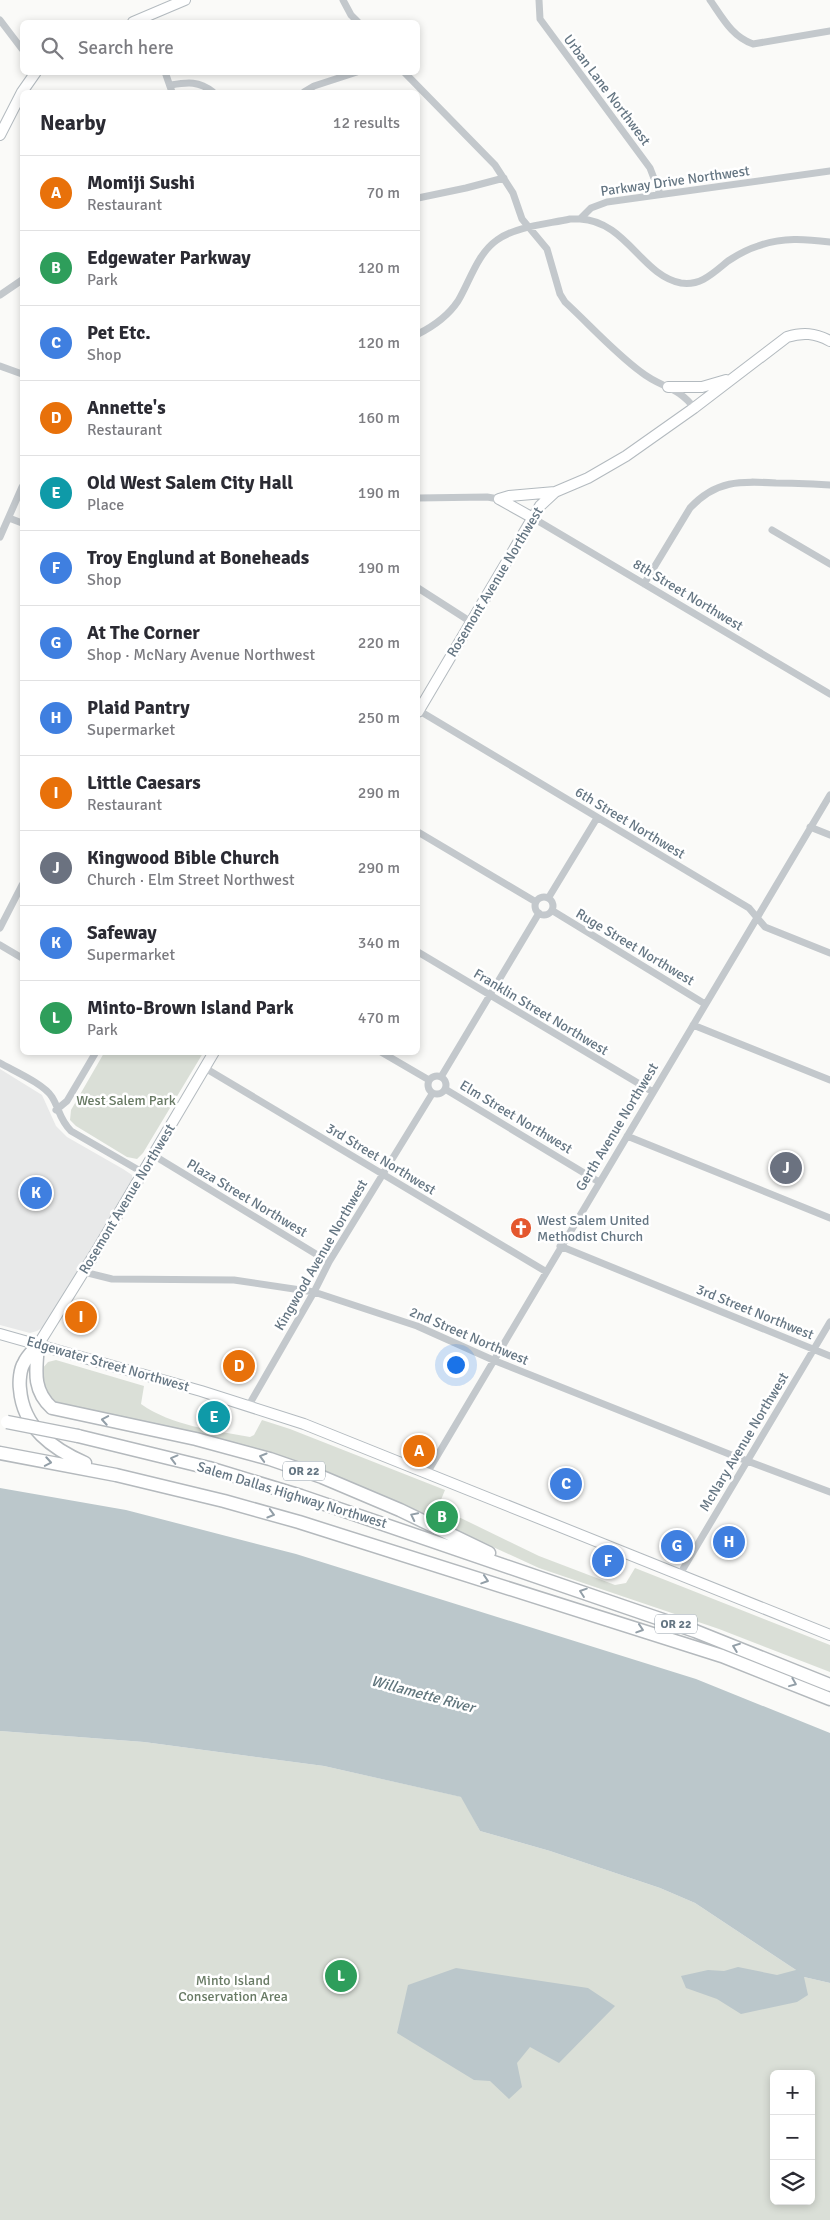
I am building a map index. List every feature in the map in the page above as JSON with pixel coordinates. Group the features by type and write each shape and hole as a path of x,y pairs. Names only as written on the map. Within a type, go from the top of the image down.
{"highway":[{"name":"OR 22","path":"38,1344 22,1364 20,1395 28,1418 38,1433 59,1450 85,1464 116,1475"},
{"name":"OR 22","path":"38,1344 36,1385 42,1398 52,1408 196,1439 270,1459 322,1477 400,1510 520,1570"},
{"name":"Salem Dallas Highway Northwest","path":"4,1422 78,1436 163,1456 266,1485 695,1631 830,1685"},
{"name":"Salem Dallas Highway Northwest","path":"0,1453 116,1475 224,1500 438,1565 722,1656 830,1699"}],"street":[{"path":"139,20 185,0"},
{"path":"343,0 351,16 356,20"},
{"name":"Urban Lane Northwest","path":"539,0 540,19 650,168 660,194"},
{"path":"710,0 731,30 742,40 753,44 830,31"},
{"path":"0,20 20,46"},
{"path":"23,90 34,75"},
{"path":"166,75 171,89 190,82 204,85 210,90"},
{"path":"307,90 348,75"},
{"path":"407,75 495,165 513,193 522,219 547,249 560,294 565,302 641,373 686,397 694,408"},
{"path":"0,135 20,96"},
{"name":"Parkway Drive Northwest","path":"420,333 432,327 458,301 485,252 497,240 529,228 580,219 591,208 599,204 830,171"},
{"path":"420,198 504,178"},
{"path":"580,219 596,221 612,229 659,272 671,280 683,283 704,280 728,261 759,245 794,239 830,242"},
{"path":"0,295 20,281"},
{"name":"Rosemont Avenue Northwest","path":"420,708 533,518 546,500 555,492 603,470 694,408 787,337 796,334 812,334 830,341"},
{"path":"0,366 20,373"},
{"path":"668,387 702,388 734,377"},
{"path":"644,584 690,508 699,498 711,490 739,481 830,485"},
{"path":"0,537 20,492"},
{"path":"499,499 509,496 555,492"},
{"path":"420,498 487,497 499,499 533,518"},
{"path":"9,518 20,522"},
{"name":"8th Street Northwest","path":"533,518 830,694"},
{"path":"772,530 830,564"},
{"path":"420,589 471,622"},
{"name":"6th Street Northwest","path":"420,712 749,908 765,927 830,953"},
{"name":"Gerth Avenue Northwest","path":"427,1473 545,1271 830,795"},
{"path":"549,897 597,818"},
{"path":"810,827 830,835"},
{"path":"420,833 536,902"},
{"path":"0,928 20,889"},
{"path":"543,896 549,897 554,905 552,911 544,915 538,914 535,906 536,902 543,896"},
{"name":"Ruge Street Northwest","path":"552,911 705,1004"},
{"path":"441,1077 538,914"},
{"path":"0,944 20,957"},
{"name":"Franklin Street Northwest","path":"420,953 653,1092"},
{"path":"693,1025 830,1080"},
{"path":"56,1110 67,1101 94,1055"},
{"name":"Rosemont Avenue Northwest","path":"38,1344 84,1272 212,1055"},
{"path":"387,1055 429,1080"},
{"path":"0,1063 46,1090 52,1098 63,1123 71,1131 142,1172"},
{"name":"3rd Street Northwest","path":"205,1068 545,1271"},
{"path":"429,1080 436,1076 441,1077"},
{"path":"429,1080 428,1090 432,1094 437,1095 445,1090 446,1085 441,1077"},
{"name":"Elm Street Northwest","path":"445,1090 599,1182"},
{"name":"Kingwood Avenue Northwest","path":"249,1405 314,1292 329,1262 432,1094"},
{"path":"627,1136 830,1218"},
{"name":"Plaza Street Northwest","path":"153,1155 329,1262"},
{"name":"3rd Street Northwest","path":"560,1246 830,1356"},
{"name":"2nd Street Northwest","path":"84,1272 112,1279 234,1280 314,1292 417,1326 493,1360 830,1492"},
{"name":"McNary Avenue Northwest","path":"680,1574 830,1322"},
{"name":"Edgewater Street Northwest","path":"0,1334 249,1405 304,1424 830,1635"}],"shaded area":[{"path":"0,1069 42,1095 56,1126 67,1137 132,1175 132,1179 45,1326 30,1333 0,1325"}],"green space":[{"name":"West Salem Park","path":"103,1055 202,1055 143,1153 137,1159 127,1157 76,1126 70,1120 71,1110"},
{"path":"56,1360 144,1386 141,1404 179,1422 250,1437 254,1435 262,1420 290,1429 445,1490 438,1507 539,1556 615,1585 626,1583 635,1568 830,1645 830,1672 719,1629 539,1568 388,1499 56,1404 46,1391 42,1369 48,1362"},
{"name":"Minto Island Conservation Area","path":"0,1731 144,1742 324,1766 462,1797 480,1831 550,1851 660,1888 695,1903 804,1977 830,1983 830,2220 0,2220"}],"water":[{"name":"Willamette River","path":"0,1488 126,1510 296,1554 696,1679 830,1733 830,1983 804,1977 808,1995 797,2002 741,2014 717,1999 686,1988 681,1976 708,1970 724,1971 738,1967 777,1975 796,1970 695,1903 660,1888 550,1851 480,1831 461,1797 324,1766 144,1742 0,1731"},
{"path":"456,1968 588,1988 615,2006 559,2063 530,2047 517,2063 522,2087 509,2099 490,2081 474,2080 397,2033 408,1985"}],"place":[{"name":"Kingwood Bible Church","path":"786,1168"},
{"name":"Safeway","path":"36,1193"},
{"name":"West Salem United Methodist Church","path":"521,1228"},
{"name":"Little Caesars","path":"81,1317"},
{"name":"Annette's","path":"239,1366"},
{"name":"Old West Salem City Hall","path":"214,1417"},
{"name":"Momiji Sushi","path":"419,1451"},
{"name":"Pet Etc.","path":"566,1484"},
{"name":"Edgewater Parkway","path":"442,1517"},
{"name":"Plaid Pantry","path":"729,1542"},
{"name":"At The Corner","path":"677,1546"},
{"name":"Troy Englund at Boneheads","path":"608,1561"},
{"name":"Minto-Brown Island Park","path":"341,1976"}]}
